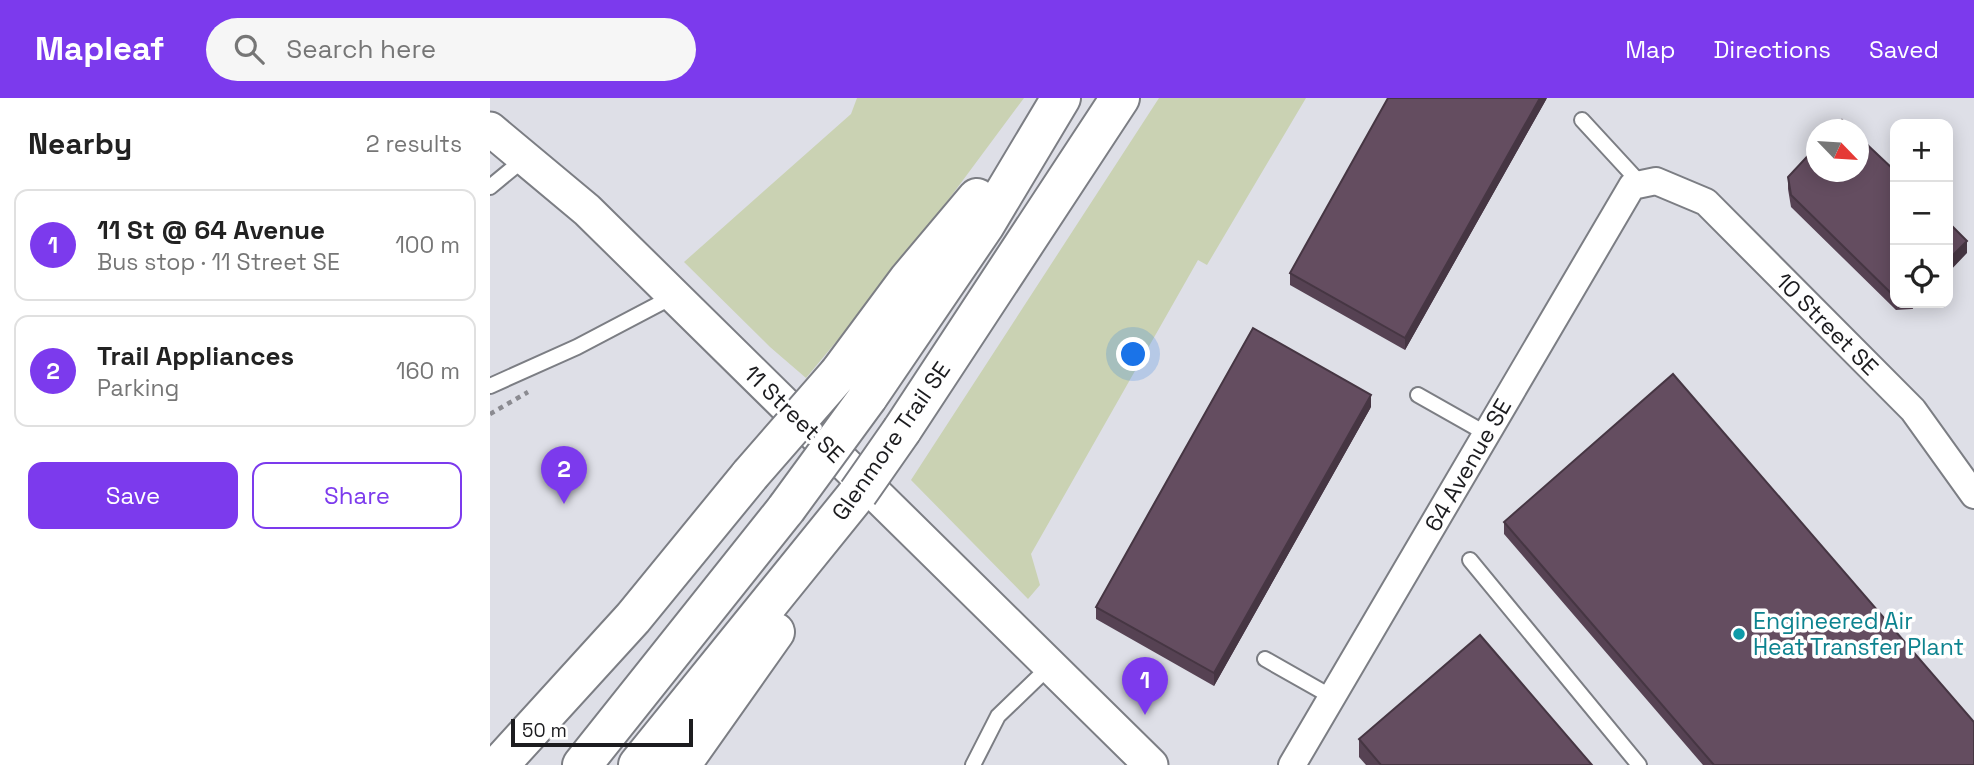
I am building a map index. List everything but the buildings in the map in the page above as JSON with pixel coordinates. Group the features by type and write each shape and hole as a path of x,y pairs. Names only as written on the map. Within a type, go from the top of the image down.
{"highway":[{"name":"Glenmore Trail SE","path":"638,765 826,545 1120,98"},
{"name":"Glenmore Trail SE","path":"582,765 786,509 868,397 985,225 1061,99"},
{"path":"499,765 633,618 750,475 839,373 908,280 1061,99"},
{"path":"681,765 826,545"},
{"path":"490,753 633,618"}],"street":[{"name":"11 Street SE","path":"490,129 587,210 1151,765"},
{"name":"64 Avenue SE","path":"1292,765 1632,186 1648,183"},
{"name":"10 Street SE","path":"1648,183 1706,202 1913,410 1974,495"}],"lane":[{"path":"1582,120 1648,183"},
{"path":"490,187 524,159"},
{"path":"490,386 577,347 674,296"},
{"path":"1418,395 1487,434"},
{"path":"1470,560 1639,765"},
{"path":"1265,659 1332,697"},
{"path":"974,765 998,716 1051,665"}],"green space":[{"path":"857,98 1024,98 900,265 806,378 770,347 684,262 851,114"},
{"path":"1159,98 1306,98 1207,265 1198,260 1031,554 1040,585 1028,599 911,480"}],"place":[{"name":"Trail Appliances","path":"564,504"},
{"name":"Engineered Air Heat Transfer Plant","path":"1739,634"},
{"name":"11 St @ 64 Avenue","path":"1145,715"}]}
